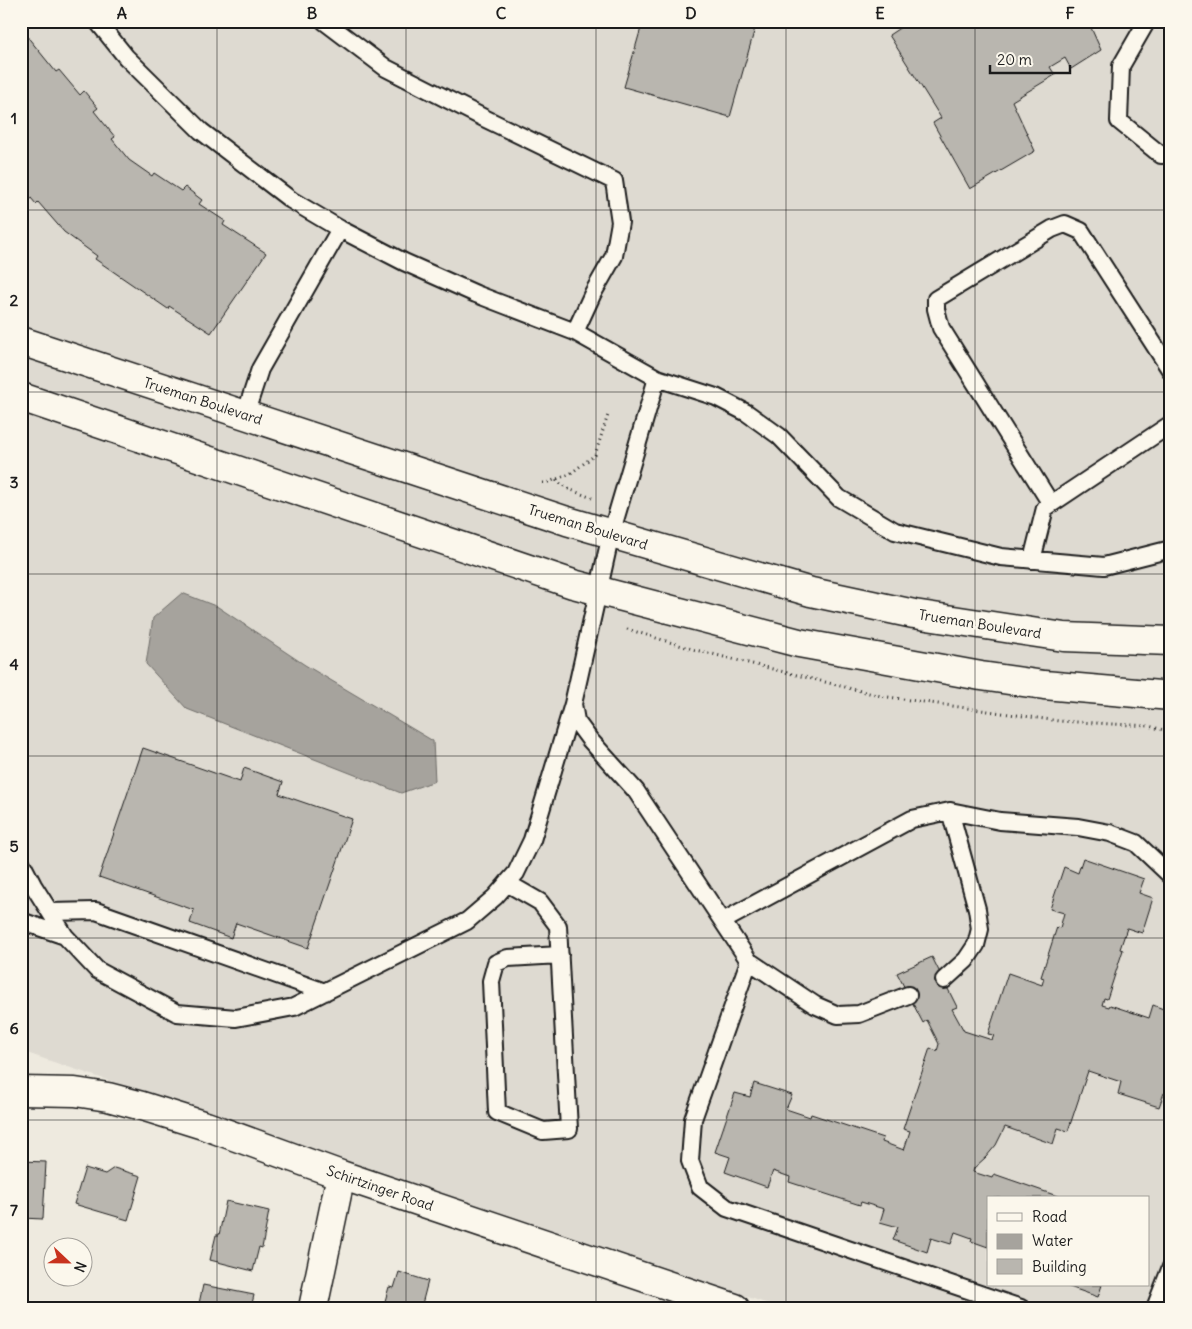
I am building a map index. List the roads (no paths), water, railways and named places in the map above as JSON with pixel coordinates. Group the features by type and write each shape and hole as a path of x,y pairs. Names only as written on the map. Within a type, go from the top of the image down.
{"main road":[{"name":"Trueman Boulevard","path":"21,341 567,521 811,592 914,614 1064,637 1171,641"},
{"path":"21,397 545,574 598,590 799,643 981,676 1044,685 1171,696"},
{"name":"Schirtzinger Road","path":"21,1091 74,1092 108,1096 206,1126 341,1175 734,1308"},
{"path":"313,1308 341,1175"}],"lane":[{"path":"97,21 126,57 201,131 291,200 340,229 404,262 484,297 576,332 657,378 716,397 747,413 779,436 839,498 895,531 1001,557 1104,566 1171,549"},
{"path":"324,21 386,68 614,181 620,222 614,256 593,293 576,332"},
{"path":"1148,21 1121,66 1119,122 1161,155 1171,154"},
{"path":"1051,504 941,328 936,310 936,299 1065,224 1081,231 1171,371"},
{"path":"245,415 260,369 340,229"},
{"path":"21,862 65,936 97,970 177,1013 236,1018 294,1007 468,921 495,898 516,873 532,840 573,704 612,534 657,378"},
{"path":"1032,560 1045,508 1171,424"},
{"path":"573,704 576,720 590,740 636,791 750,961 815,1005 838,1014 859,1014 908,995"},
{"path":"723,921 912,819 950,811 1000,821 1078,827 1110,833 1136,843 1171,876"},
{"path":"944,980 966,960 976,945 980,928 977,909 950,811"},
{"path":"507,883 540,902 558,926 560,955 569,1129 543,1131 497,1112 491,981 496,963 508,958 560,955"},
{"path":"50,912 96,911 325,992"},
{"path":"21,921 65,936"},
{"path":"750,961 693,1119 690,1161 700,1187 727,1208 1021,1308"},
{"path":"1155,1308 1171,1267"}],"water":[{"path":"182,593 218,607 305,665 433,741 435,781 401,793 187,709 146,664 153,618"}]}
